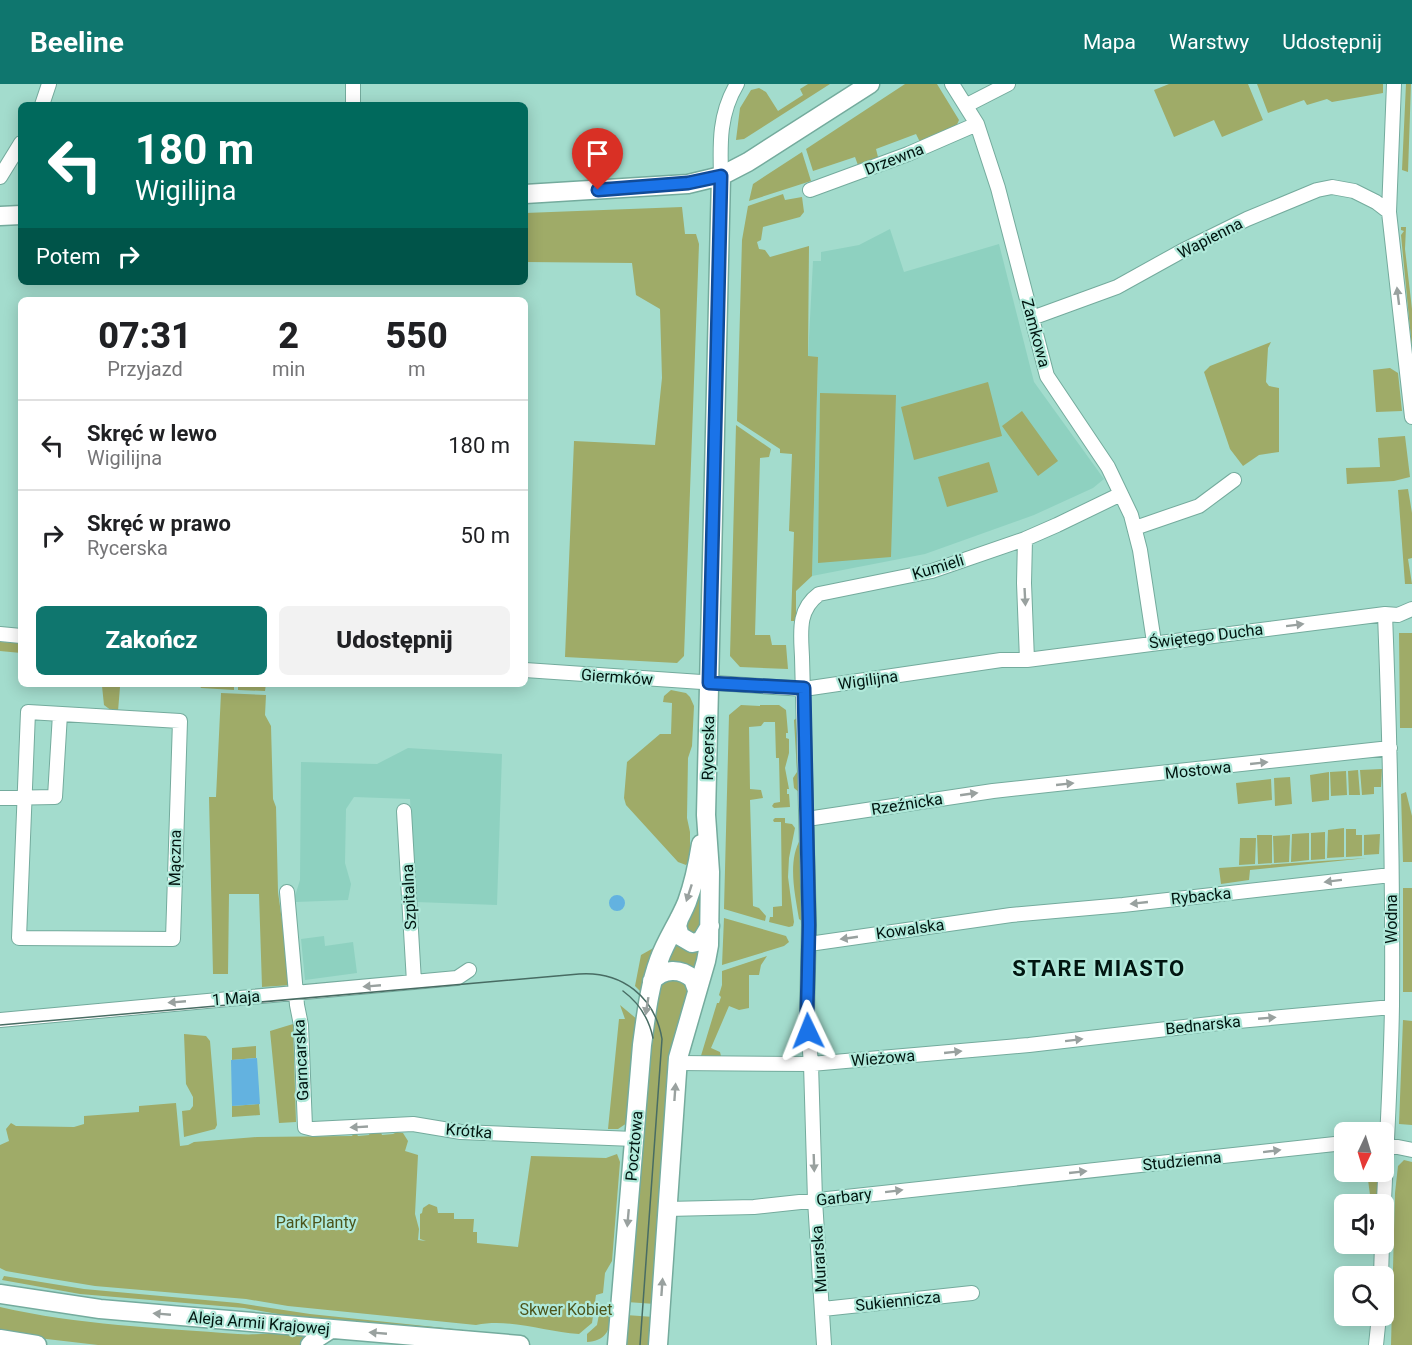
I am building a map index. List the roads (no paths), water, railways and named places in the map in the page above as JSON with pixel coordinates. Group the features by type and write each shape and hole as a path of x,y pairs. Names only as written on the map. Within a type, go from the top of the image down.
{"main road":[{"path":"528,194 688,183 721,176 748,162 870,84"},
{"name":"Rycerska","path":"697,990 706,961 710,926 710,873 706,815 721,176"},
{"path":"0,216 18,215"},
{"name":"Rycerska","path":"663,950 686,902 698,865 706,815"},
{"path":"679,919 677,926 680,936 692,943 701,941 710,926"},
{"name":"Pocztowa","path":"617,1345 642,1046 652,981 663,950"},
{"path":"652,981 664,971 679,971 693,979 697,990 678,1063 658,1345"},
{"name":"Aleja Armii Krajowej","path":"0,1294 100,1309 520,1345"},
{"path":"310,1345 331,1329"},
{"path":"0,1339 37,1345"}],"street":[{"path":"43,102 49,84"},
{"path":"353,84 353,102"},
{"path":"721,176 722,121 737,84"},
{"name":"Zamkowa","path":"952,84 977,124 998,188 1047,376 1108,467 1135,528 1154,642"},
{"path":"967,105 1008,84"},
{"path":"1394,84 1389,212 1412,417"},
{"name":"Drzewna","path":"810,190 908,154 977,124"},
{"path":"0,177 18,147"},
{"name":"Wapienna","path":"1032,318 1117,287 1247,219 1317,190 1332,187 1354,191 1376,201 1389,212"},
{"path":"1135,528 1199,506 1234,480"},
{"name":"Kumieli","path":"807,819 801,622 803,613 812,599 819,594 932,571 1025,539 1121,494"},
{"path":"1025,539 1027,660"},
{"name":"Świętego Ducha","path":"1027,660 1384,614 1398,615 1412,609"},
{"name":"Wodna","path":"1384,614 1390,748 1392,1007 1387,1122"},
{"path":"0,634 18,636"},
{"name":"Wigilijna","path":"709,683 804,688 1001,660 1027,660"},
{"name":"Giermków","path":"528,670 709,683"},
{"name":"Mączna","path":"28,712 180,721 173,939 19,938 24,798 28,712"},
{"path":"0,798 55,797 60,714"},
{"name":"Mostowa","path":"1007,790 1390,748"},
{"name":"Rzeźnicka","path":"807,819 1007,790"},
{"name":"Szpitalna","path":"404,812 414,982"},
{"name":"Murarska","path":"807,819 809,944 807,1014 824,1345"},
{"name":"Rybacka","path":"1011,915 1391,875"},
{"name":"Garncarska","path":"287,892 301,1025 305,1127"},
{"name":"Kowalska","path":"809,944 1011,915"},
{"name":"1 Maja","path":"0,1020 457,978 469,970"},
{"name":"Bednarska","path":"1016,1047 1227,1022 1392,1007"},
{"name":"Wieżowa","path":"678,1063 811,1064 1016,1047"},
{"name":"Krótka","path":"305,1127 313,1130 414,1124 461,1132 634,1139"},
{"name":"Studzienna","path":"1020,1178 1334,1144"},
{"path":"1394,1147 1412,1150"},
{"name":"Garbary","path":"667,1209 754,1207 1020,1178"},
{"name":"Sukiennicza","path":"823,1309 972,1293"},
{"path":"1376,1345 1378,1326"}],"water":[{"path":"617,895 623,897 625,903 623,909 617,911 611,909 609,903 611,897"},
{"path":"257,1058 260,1104 232,1106 231,1060"}],"tram line":[{"path":"0,1025 579,974 595,974 622,982 644,999 658,1024 662,1039 640,1345"},
{"path":"623,991 642,1011 653,1038"}],"district":[{"name":"STARE MIASTO","path":"1099,968"}],"park label":[{"name":"Park Planty","path":"316,1222"},
{"name":"Skwer Kobiet","path":"566,1309"}]}
